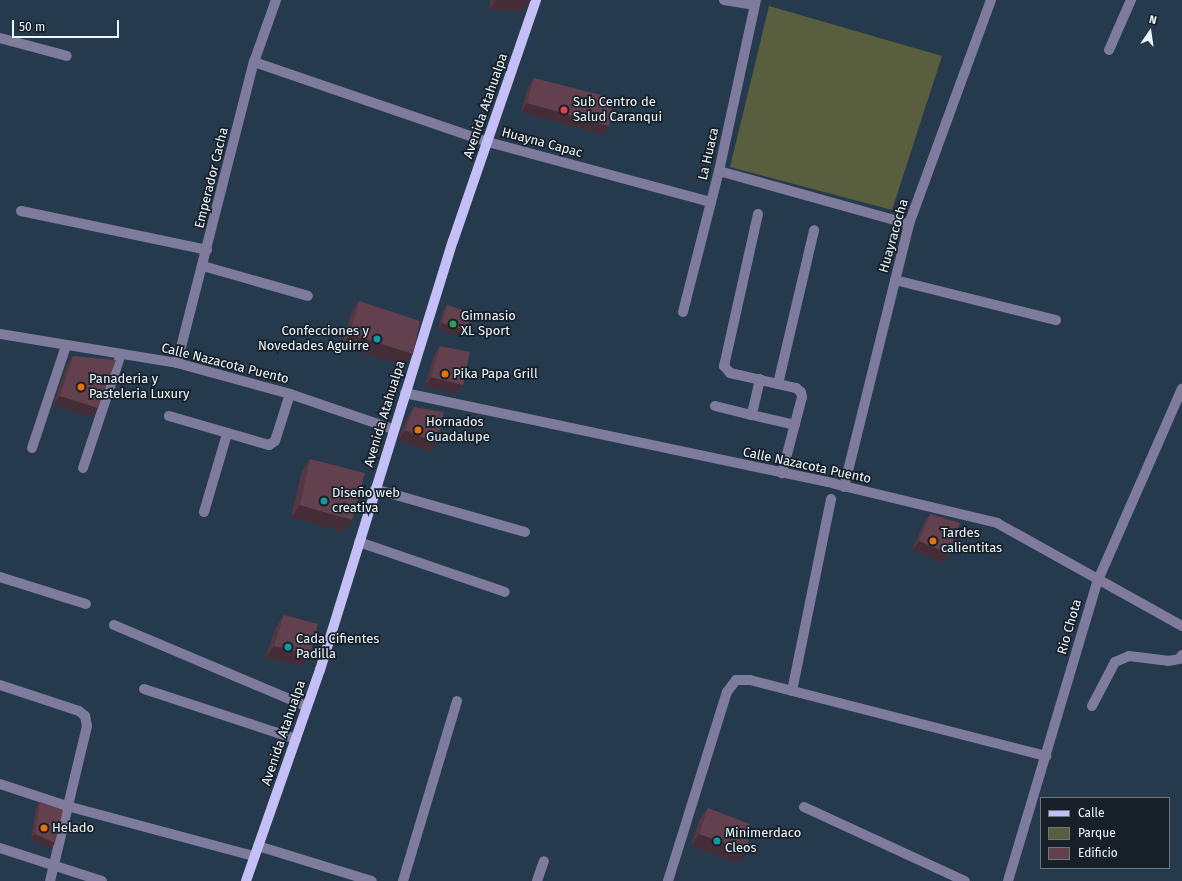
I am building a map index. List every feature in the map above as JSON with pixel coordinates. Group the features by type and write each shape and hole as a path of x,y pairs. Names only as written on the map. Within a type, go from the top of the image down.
{"main road":[{"name":"Avenida Atahualpa","path":"246,881 296,739 405,392 536,0"}],"street":[{"name":"Emperador Cacha","path":"177,363 254,62 276,0"},
{"path":"724,0 755,2"},
{"name":"Huayracocha","path":"844,486 909,224 991,0"},
{"path":"1110,50 1131,0"},
{"name":"La Huaca","path":"683,312 719,171 755,2"},
{"path":"0,38 67,56"},
{"name":"Huayna Capac","path":"254,62 488,142 711,202"},
{"path":"719,171 909,224"},
{"path":"21,212 207,250"},
{"path":"758,214 724,366 730,373 760,379 801,392 802,397 782,473"},
{"path":"778,384 814,230"},
{"path":"203,266 308,296"},
{"path":"895,280 1056,320"},
{"name":"Calle Nazacota Puento","path":"0,334 177,363 290,394 393,429"},
{"path":"32,448 66,346"},
{"path":"83,468 121,354"},
{"path":"752,415 760,379"},
{"name":"Rio Chota","path":"1008,881 1098,580 1182,389"},
{"name":"Calle Nazacota Puento","path":"405,392 844,486 997,523 1182,626"},
{"path":"169,416 269,445 275,441 290,394"},
{"path":"715,406 795,425"},
{"path":"204,512 227,434"},
{"path":"375,489 525,532"},
{"path":"792,691 831,498"},
{"path":"359,542 505,592"},
{"path":"0,577 86,604"},
{"path":"114,625 306,706"},
{"path":"1092,706 1115,662 1129,656 1168,661 1179,659 1182,655"},
{"path":"668,881 727,692 736,680 750,680 1046,756"},
{"path":"0,685 79,711 85,716 87,726 67,806 55,866 50,881"},
{"path":"144,689 296,739"},
{"path":"403,881 457,701"},
{"path":"0,784 67,806 254,856"},
{"path":"804,807 966,881"},
{"path":"258,846 372,881"},
{"path":"0,848 102,881"},
{"path":"537,881 544,861"}],"green space":[{"path":"769,6 942,56 892,210 730,167"}],"building":[{"path":"534,78 613,98 609,126 527,103"},
{"path":"359,301 420,321 413,354 350,334"},
{"path":"447,305 471,313 467,331 442,323"},
{"name":"Pika Papa Grill","path":"440,346 470,352 463,385 431,377"},
{"name":"Panaderia y Pasteleria Luxury","path":"73,356 116,360 98,408 60,396"},
{"path":"414,407 444,412 437,443 405,430"},
{"name":"Diseño web creativa","path":"310,459 365,473 352,520 300,505"},
{"path":"930,514 960,523 949,554 919,541"},
{"path":"284,615 318,624 310,654 274,646"},
{"name":"Helado","path":"40,802 63,810 55,843 35,834"},
{"path":"708,808 750,824 747,851 699,834"}],"place":[{"name":"Sub Centro de Salud Caranqui","path":"564,110"},
{"name":"Gimnasio XL Sport","path":"453,324"},
{"name":"Confecciones y Novedades Aguirre","path":"377,339"},
{"name":"Pika Papa Grill","path":"445,374"},
{"name":"Panaderia y Pasteleria Luxury","path":"81,387"},
{"name":"Hornados Guadalupe","path":"418,430"},
{"name":"Diseño web creativa","path":"324,501"},
{"name":"Tardes calientitas","path":"933,541"},
{"name":"Cada Cifientes Padilla","path":"288,647"},
{"name":"Helado","path":"44,828"},
{"name":"Minimerdaco Cleos","path":"717,841"}]}
